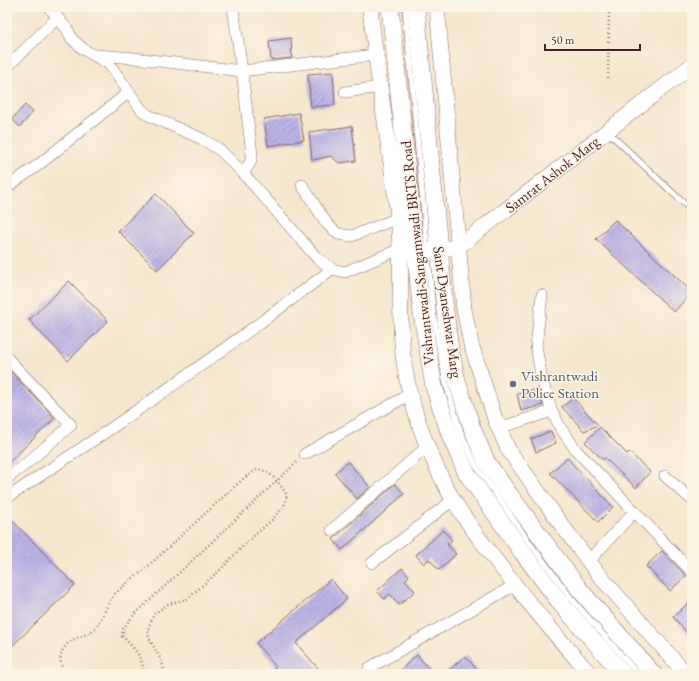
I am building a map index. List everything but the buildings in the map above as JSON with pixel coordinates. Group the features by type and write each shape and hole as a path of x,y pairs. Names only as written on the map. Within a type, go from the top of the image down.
{"main road":[{"name":"Sant Dyaneshwar Marg","path":"390,7 420,250 445,311 450,349 457,381 472,428 486,461 514,501 580,590 653,674"},
{"name":"Sant Dyaneshwar Marg","path":"416,7 422,314 434,387 451,437 466,472 504,527 562,605 623,674"}],"street":[{"path":"49,7 67,29 72,39 83,48 109,64 141,109 148,115 211,143 220,150 243,172 317,258 332,269 345,272 420,250 458,247"},
{"path":"233,7 252,155 250,163 243,172"},
{"path":"370,7 375,56 398,218 420,250"},
{"path":"437,7 464,309 471,344 499,428 508,449 516,461 599,575 686,674"},
{"path":"7,67 57,18"},
{"path":"96,55 242,71 375,56"},
{"name":"Samrat Ashok Marg","path":"458,247 692,65"},
{"path":"345,92 380,88"},
{"path":"7,187 37,166 129,92"},
{"path":"302,185 327,224 338,234 352,236 398,218"},
{"path":"420,250 401,311 403,356 410,394 428,446 444,484 468,523 543,620 590,674"},
{"path":"7,498 118,423 279,309 332,269"},
{"path":"542,295 536,346 542,380 552,411 560,427 576,450 692,572"},
{"path":"7,358 71,425 7,478"},
{"path":"305,454 410,394"},
{"path":"499,428 552,411"},
{"path":"332,530 428,446"},
{"path":"27,462 38,476"},
{"path":"666,476 692,500"},
{"path":"372,563 454,499"},
{"path":"589,561 634,512"},
{"path":"369,668 515,585"}],"lane":[{"name":"Vishrantwadi-Sangamwadi BRTS Road","path":"405,7 420,250 446,384 461,433 476,466 532,546 571,598 638,674"},
{"path":"607,131 692,211"}],"path":[{"path":"608,78 609,7"},
{"path":"143,674 139,654 122,636 123,629 132,617 305,454"},
{"path":"64,674 61,665 61,653 64,647 72,639 85,636 96,627 112,597 122,587 143,571 244,478 258,469 266,470 278,480 287,495 284,506 273,519 246,543 218,572 187,599 168,604 154,614 148,629 149,638 162,662 165,674"}],"place":[{"name":"Vishrantwadi Police Station","path":"513,384"}]}
